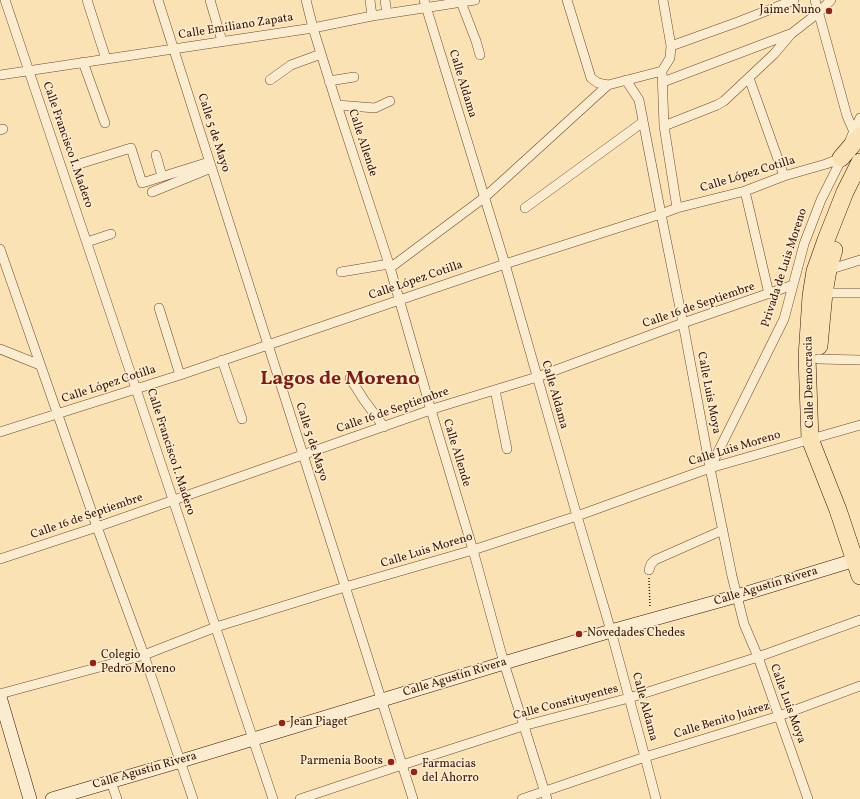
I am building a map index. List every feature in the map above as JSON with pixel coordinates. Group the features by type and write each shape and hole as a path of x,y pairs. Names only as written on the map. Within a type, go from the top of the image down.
{"highway":[{"path":"841,158 857,134"},
{"name":"Calle Democracia","path":"858,565 838,510 816,437 807,357 811,296 815,271 845,192 859,164"},
{"name":"Calle Democracia","path":"816,437 818,359 824,293 828,270 837,238 860,187"}],"main road":[{"name":"Calle Agustín Rivera","path":"52,799 611,631 737,596 858,565"},
{"path":"0,695 30,799"}],"street":[{"name":"Calle Francisco I. Madero","path":"5,0 273,799"},
{"path":"87,0 106,59"},
{"name":"Calle 5 de Mayo","path":"158,0 413,799"},
{"path":"210,0 222,41"},
{"name":"Calle Allende","path":"306,0 329,81 390,266 473,550 504,663 545,795"},
{"path":"370,0 372,16"},
{"path":"385,0 387,14"},
{"name":"Calle Emiliano Zapata","path":"0,75 313,28 387,14 425,4 475,0"},
{"path":"567,0 591,78 598,83 608,84 662,71"},
{"path":"663,0 671,46 670,58 662,71 664,126 677,208"},
{"path":"671,46 794,0"},
{"path":"815,0 848,116 857,134"},
{"path":"664,126 724,101 774,54 791,34 818,13 831,0"},
{"path":"461,2 476,40 480,55"},
{"name":"Calle Aldama","path":"425,4 505,264 611,631 656,799"},
{"path":"663,82 791,34"},
{"path":"270,80 292,65 321,54"},
{"path":"82,62 105,123"},
{"path":"329,81 354,77"},
{"path":"749,78 784,176"},
{"name":"Calle Luis Moya","path":"626,80 639,100 710,468 744,624 780,716 808,799"},
{"path":"341,272 390,266 485,197 608,84"},
{"path":"337,105 375,108 390,101"},
{"path":"857,134 860,118"},
{"path":"525,208 643,122"},
{"path":"76,165 130,148 142,183 162,176 210,165"},
{"path":"156,155 162,176"},
{"name":"Calle López Cotilla","path":"0,432 180,375 505,264 677,208 745,191 784,176 826,164 841,158"},
{"name":"Privada de Luis Moreno","path":"710,468 784,319 804,244 821,200 841,158"},
{"path":"152,192 210,165"},
{"path":"745,191 769,294"},
{"path":"87,242 111,234"},
{"path":"0,249 97,527 144,655 193,799"},
{"path":"828,270 860,260"},
{"name":"Calle 16 de Septiembre","path":"0,559 97,527 431,410 537,377 683,323 793,285"},
{"path":"824,293 860,293"},
{"path":"159,308 180,375"},
{"path":"0,348 40,364"},
{"path":"818,359 860,360"},
{"path":"222,360 242,419"},
{"path":"350,378 384,427"},
{"path":"495,390 507,449"},
{"name":"Calle Luis Moreno","path":"0,695 144,655 216,627 345,587 473,550 577,516 710,468 860,425"},
{"path":"649,570 651,564 655,560 723,530"},
{"name":"Calle Constituyentes","path":"300,799 523,726 629,698 758,657 860,620"},
{"name":"Calle Benito Juárez","path":"522,799 545,795 645,757 780,716 860,686"},
{"path":"110,782 116,799"}],"path":[{"path":"649,570 651,620"}],"place":[{"name":"Jaime Nuno","path":"829,11"},
{"name":"Novedades Chedes","path":"579,634"},
{"name":"Colegio Pedro Moreno","path":"93,663"},
{"name":"Jean Piaget","path":"282,723"},
{"name":"Parmenia Boots","path":"391,762"},
{"name":"Farmacias del Ahorro","path":"414,772"}],"district":[{"name":"Lagos de Moreno","path":"340,380"}]}
